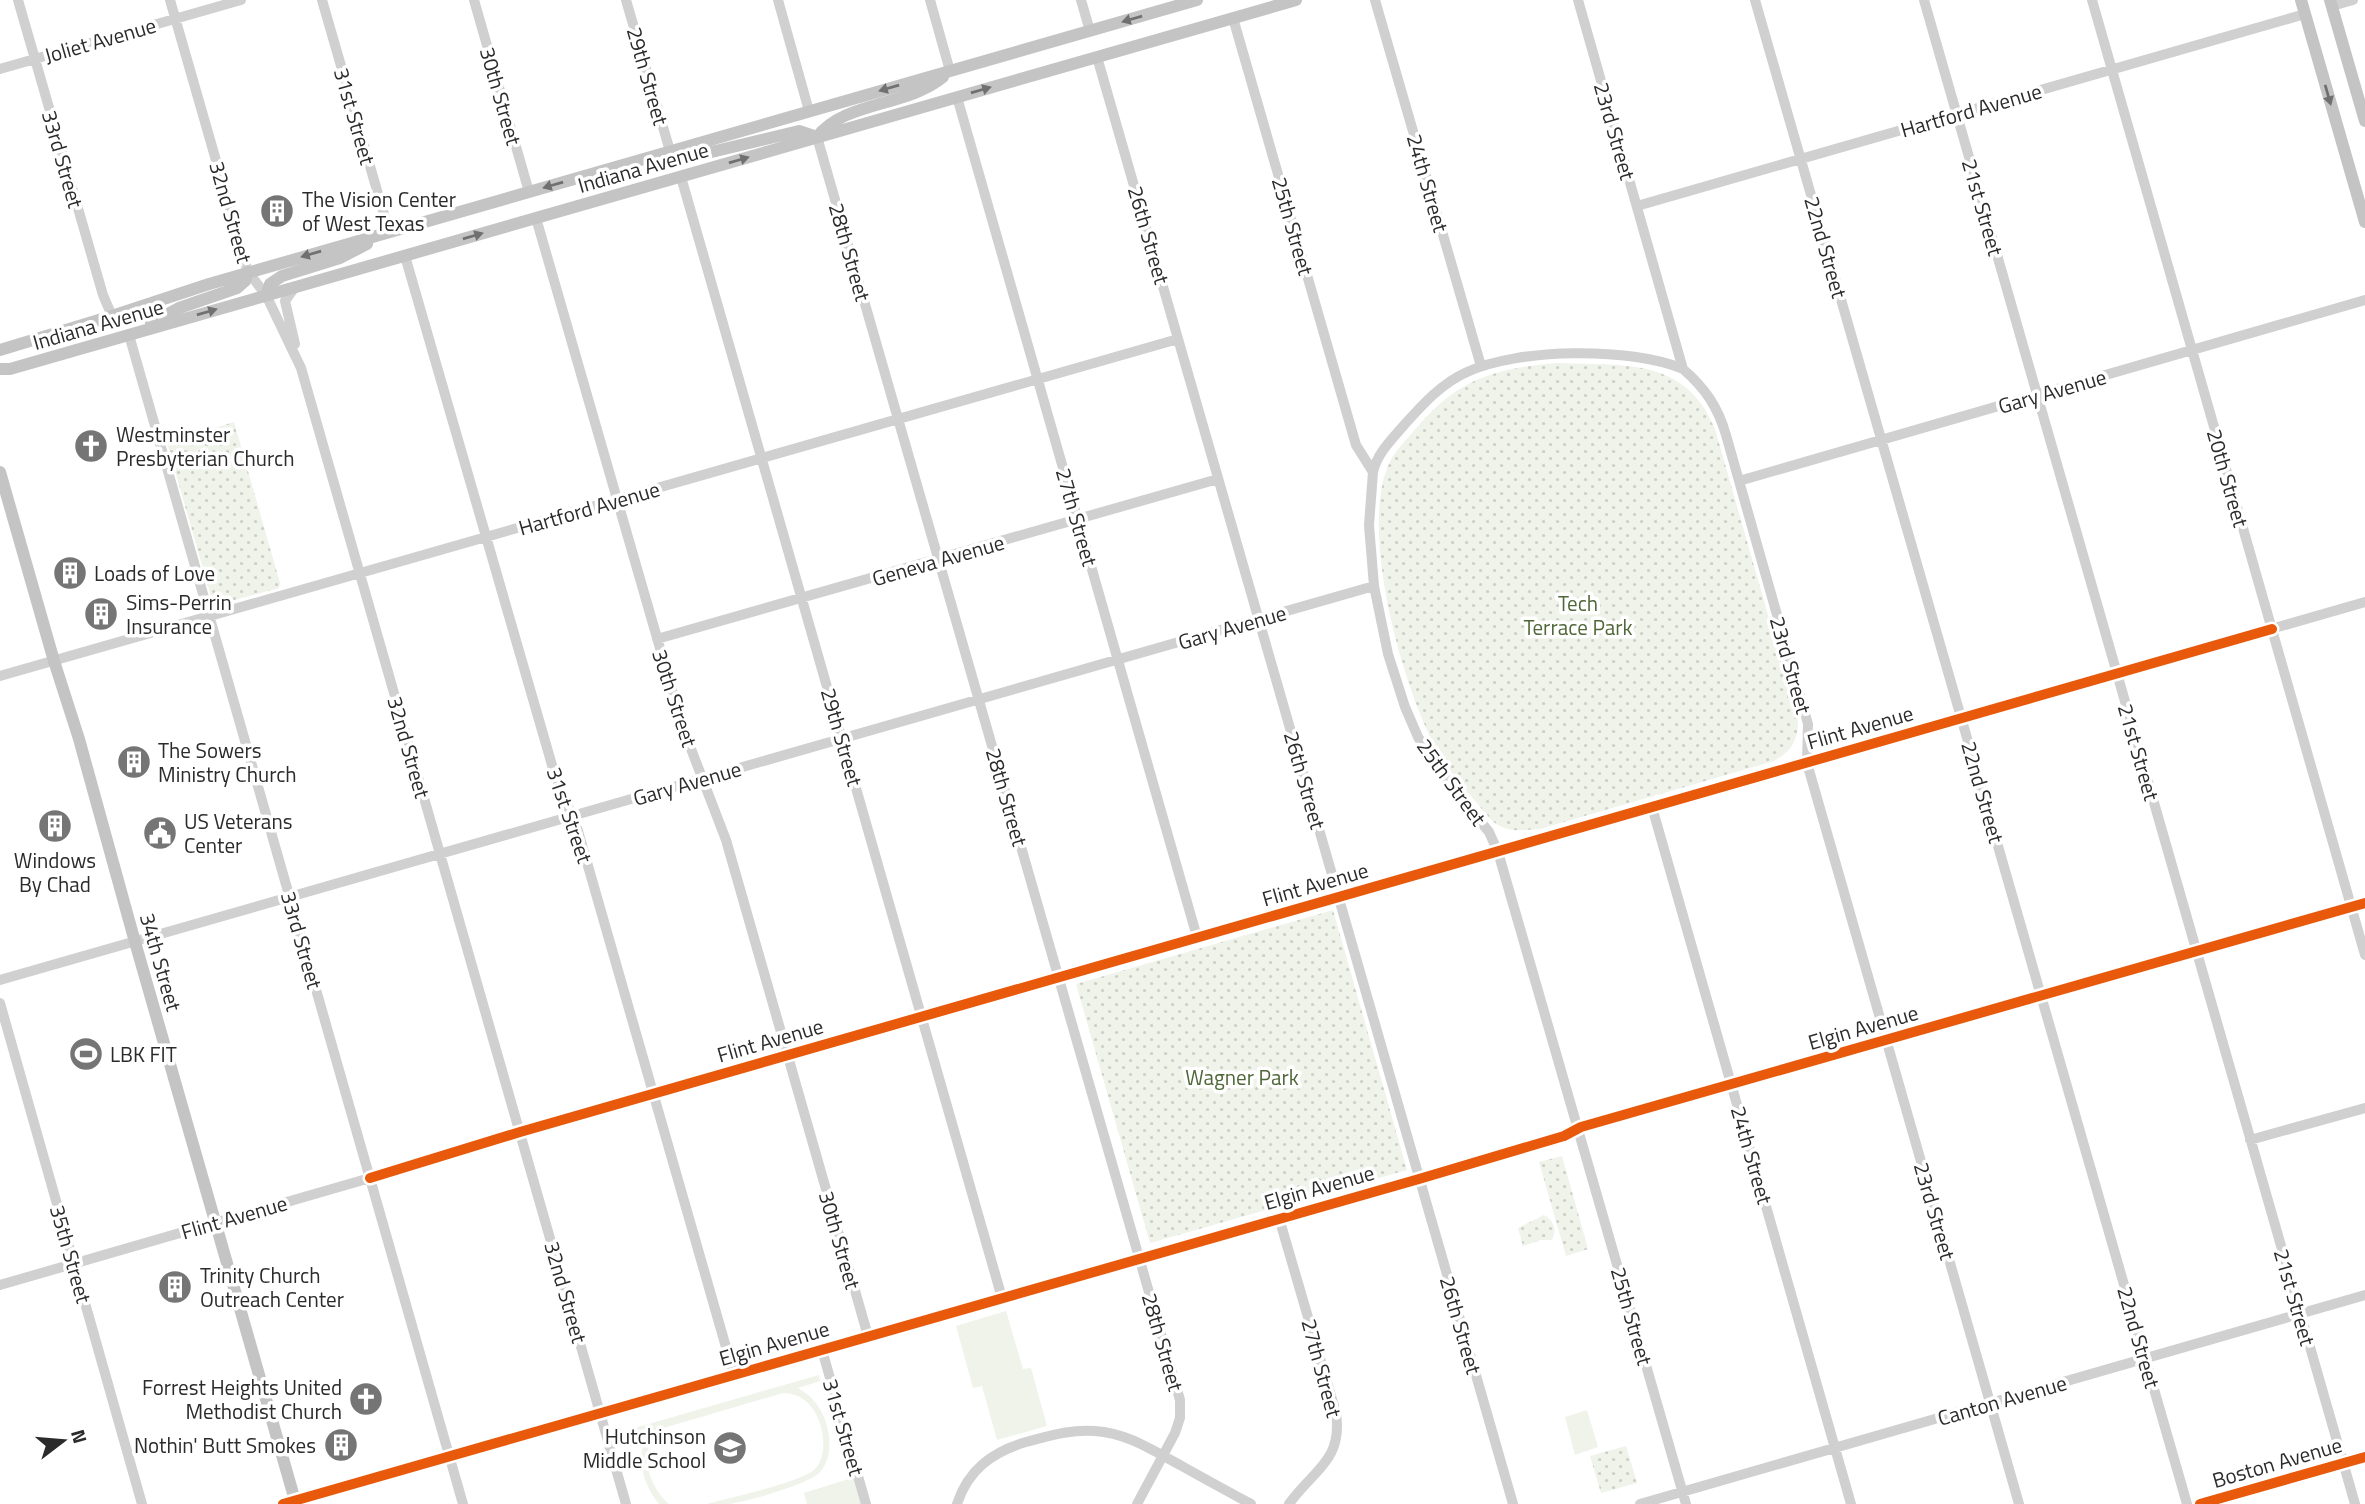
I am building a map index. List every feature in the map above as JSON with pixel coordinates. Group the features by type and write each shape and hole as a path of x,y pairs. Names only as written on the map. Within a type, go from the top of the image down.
{"main road":[{"name":"Indiana Avenue","path":"0,349 248,272 1197,0"},
{"path":"1233,18 1258,0"},
{"name":"Indiana Avenue","path":"0,369 9,369 129,335 1296,0"},
{"path":"2301,0 2365,222"},
{"path":"2331,3 2365,121"},
{"path":"670,151 699,155 799,131 817,137 826,125 911,95 936,83 950,71"},
{"path":"266,295 271,284 282,276 340,258 389,232"},
{"path":"129,335 179,308 237,288 245,281 248,272"},
{"name":"34th Street","path":"0,472 79,739 291,1503"}],"street":[{"name":"33rd Street","path":"18,0 103,295 113,316"},
{"name":"32nd Street","path":"170,0 248,272 266,295 301,368 626,1504"},
{"name":"Joliet Avenue","path":"0,69 241,0"},
{"name":"31st Street","path":"322,0 389,232"},
{"name":"30th Street","path":"474,0 529,192"},
{"name":"29th Street","path":"626,0 670,151"},
{"path":"778,0 810,111"},
{"path":"930,0 950,71"},
{"path":"1081,0 1090,31"},
{"name":"24th Street","path":"1376,0 1481,366"},
{"name":"23rd Street","path":"1578,0 1683,369 1707,392 1716,406 1740,481 1808,724 1807,763 2019,1504"},
{"name":"22nd Street","path":"1755,0 2187,1504"},
{"name":"21st Street","path":"1924,0 2355,1504"},
{"name":"20th Street","path":"2092,0 2365,955"},
{"path":"2331,3 2353,0"},
{"name":"Hartford Avenue","path":"1637,206 2305,14"},
{"name":"25th Street","path":"1233,18 1356,445 1373,472 1369,525 1374,586 1388,654 1405,708 1419,737 1438,769 1489,832 1498,852 1686,1504"},
{"name":"26th Street","path":"1097,57 1513,1504"},
{"name":"27th Street","path":"957,97 1198,937"},
{"name":"28th Street","path":"817,137 1180,1400 1180,1418 1170,1446 1163,1456"},
{"name":"29th Street","path":"681,177 1002,1298"},
{"name":"30th Street","path":"536,218 683,728 726,840 868,1336"},
{"name":"31st Street","path":"405,256 554,772 582,844 734,1375"},
{"path":"295,287 286,298 285,305 301,368"},
{"name":"Gary Avenue","path":"1740,481 2365,300"},
{"name":"33rd Street","path":"129,335 463,1504"},
{"name":"Hartford Avenue","path":"0,676 1178,339"},
{"path":"1373,472 1376,460 1417,410 1449,382 1481,366 1520,357 1575,354 1656,359 1683,369"},
{"name":"Geneva Avenue","path":"657,639 1218,479"},
{"name":"Gary Avenue","path":"0,980 1374,586"},
{"name":"Flint Avenue","path":"0,1285 520,1132 2365,602"},
{"name":"24th Street","path":"1652,807 1851,1504"},
{"name":"Elgin Avenue","path":"291,1503 449,1455 1419,1179 1731,1084 2365,902"},
{"name":"35th Street","path":"0,1003 142,1504"},
{"path":"2250,1140 2365,1108"},
{"name":"27th Street","path":"1279,1218 1336,1413 1338,1428 1337,1441 1331,1454 1289,1504"},
{"name":"Canton Avenue","path":"1640,1504 2365,1295"},
{"name":"31st Street","path":"822,1350 866,1504"},
{"path":"957,1504 972,1475 994,1455 1065,1432 1097,1431 1127,1437 1251,1504"},
{"path":"1137,1504 1163,1456"},
{"name":"Boston Avenue","path":"2200,1504 2365,1457"}],"green space":[{"name":"Tech Terrace Park","path":"1556,363 1605,364 1649,370 1669,377 1687,388 1702,405 1715,429 1798,727 1790,749 1774,761 1540,829 1517,830 1500,826 1485,813 1445,763 1423,721 1398,649 1389,608 1379,529 1381,495 1388,466 1396,452 1444,400 1476,380 1494,374"},
{"path":"234,422 280,583 279,588 220,604 212,600 167,443"},
{"name":"Wagner Park","path":"1333,910 1407,1170 1150,1243 1076,984"},
{"path":"1562,1156 1588,1249 1566,1256 1539,1162"},
{"path":"1544,1215 1554,1226 1552,1240 1541,1240 1523,1246 1518,1228"},
{"path":"1006,1311 1023,1369 1031,1368 1047,1426 997,1440 982,1386 973,1388 956,1326"},
{"path":"819,1375 820,1381 798,1388 818,1406 827,1424 829,1452 826,1463 814,1477 762,1496 729,1504 707,1504 782,1484 816,1468 822,1456 823,1443 817,1416 803,1399 783,1393 660,1429 653,1438 647,1457 651,1478 669,1504 659,1504 648,1487 642,1469 642,1450 649,1431 626,1437 624,1431"},
{"path":"1587,1410 1598,1447 1575,1455 1565,1417"},
{"path":"1626,1446 1637,1483 1601,1493 1590,1456"},
{"path":"858,1476 866,1504 807,1504 804,1493"}],"cycle path":[{"path":"370,1178 520,1132 2272,629"},
{"path":"283,1504 1419,1179 1564,1136 1581,1127 2365,903"},
{"path":"2200,1504 2365,1457"}],"place":[{"name":"The Vision Center of West Texas","path":"277,211"},
{"name":"Westminster Presbyterian Church","path":"91,446"},
{"name":"Loads of Love","path":"70,573"},
{"name":"Sims-Perrin Insurance","path":"101,614"},
{"name":"The Sowers Ministry Church","path":"134,762"},
{"name":"Windows By Chad","path":"55,826"},
{"name":"US Veterans Center","path":"160,833"},
{"name":"LBK FIT","path":"86,1054"},
{"name":"Trinity Church Outreach Center","path":"175,1287"},
{"name":"Forrest Heights United Methodist Church","path":"366,1399"},
{"name":"Nothin' Butt Smokes","path":"341,1445"},
{"name":"Hutchinson Middle School","path":"730,1448"}]}
